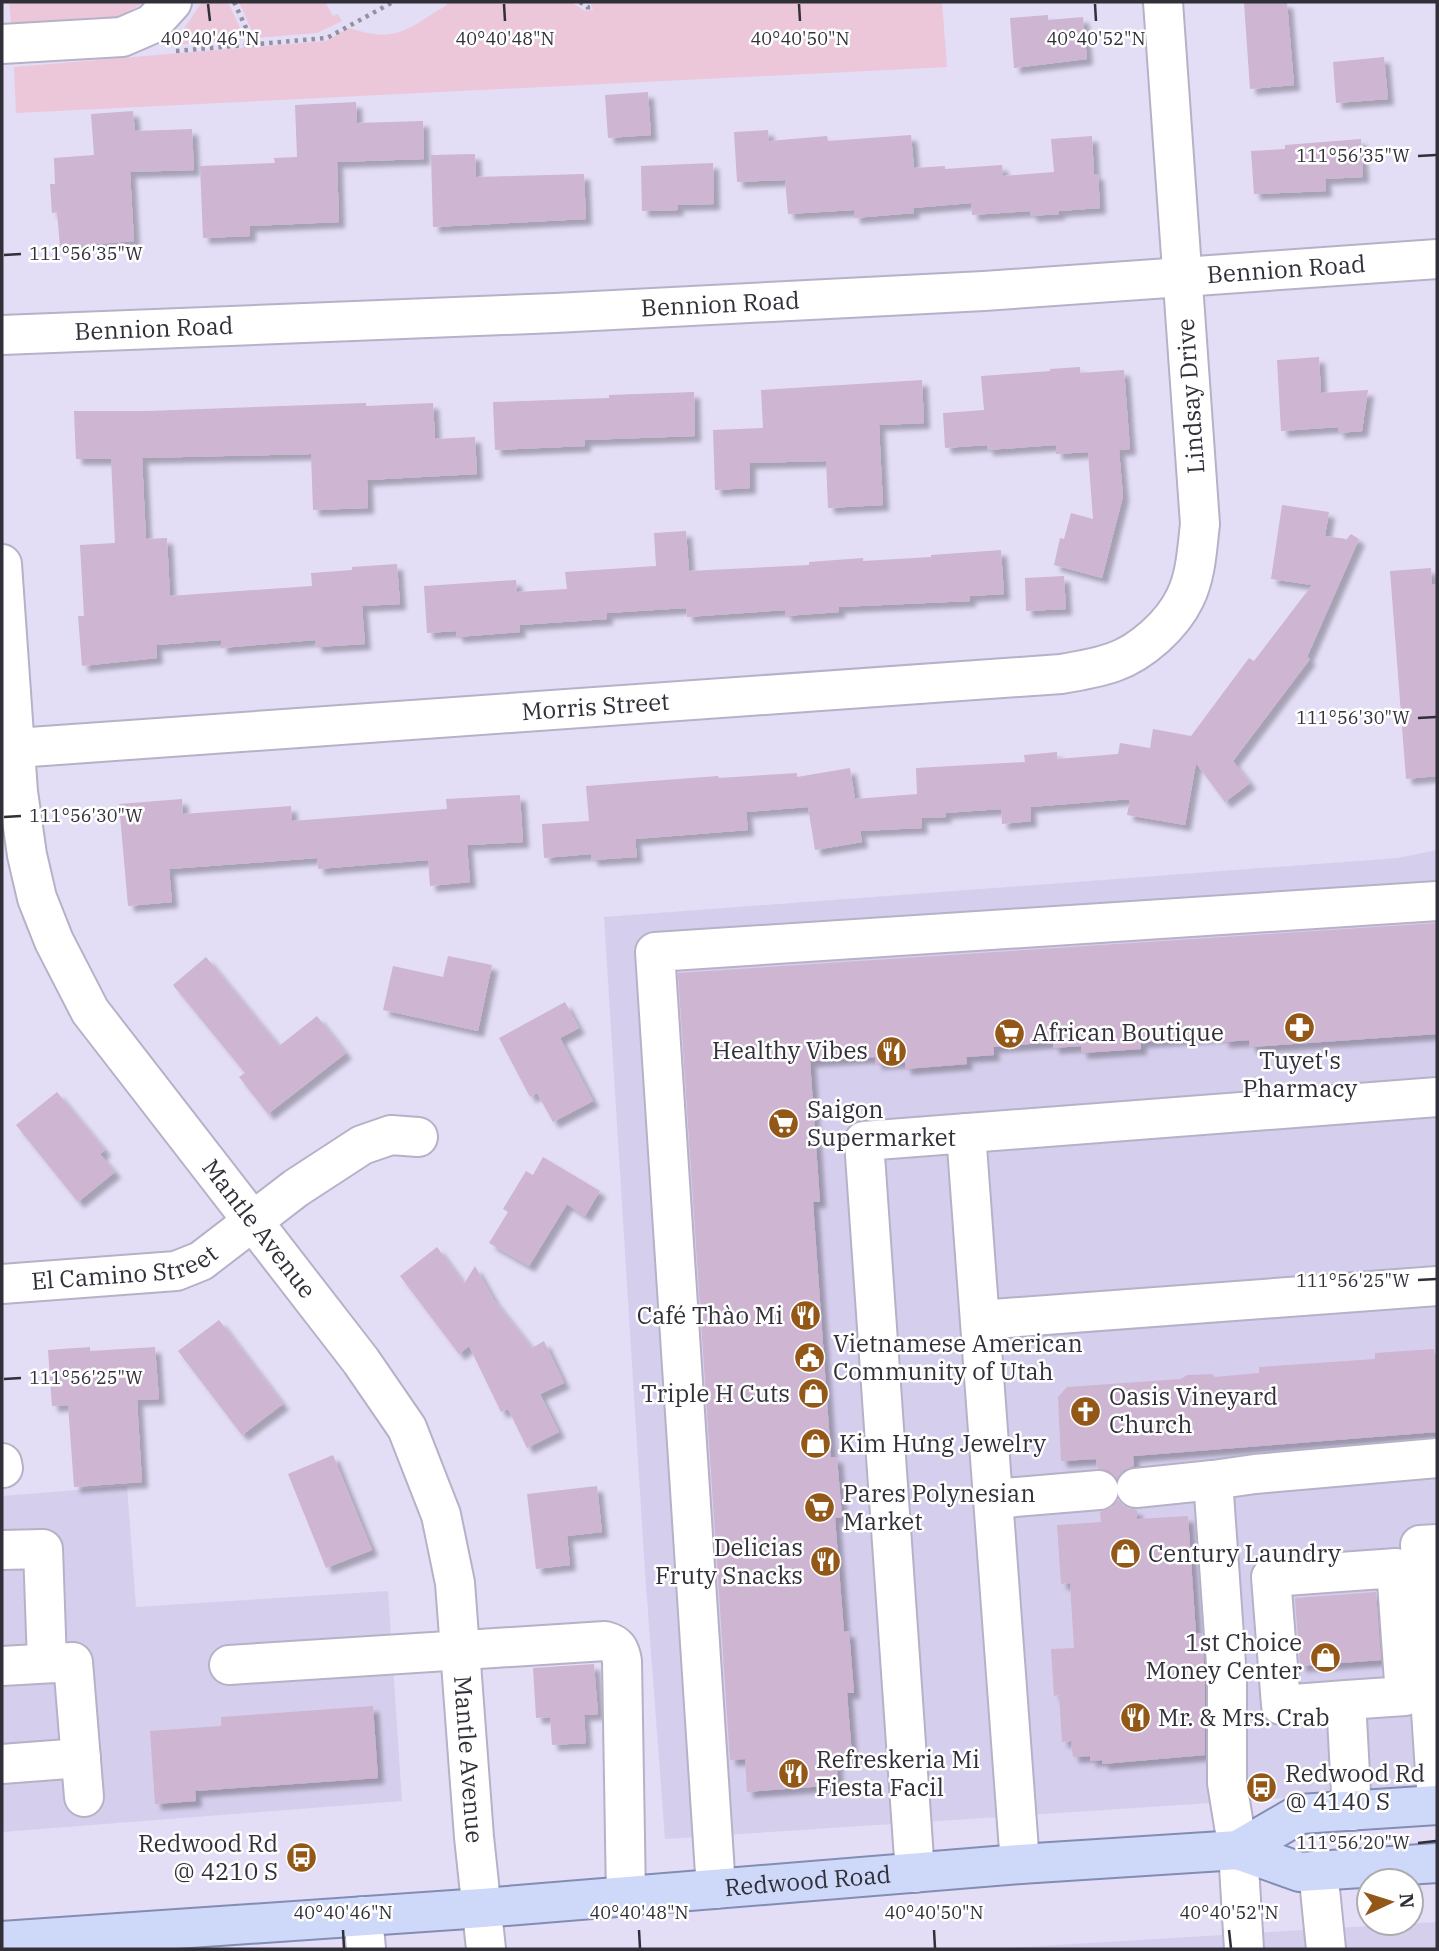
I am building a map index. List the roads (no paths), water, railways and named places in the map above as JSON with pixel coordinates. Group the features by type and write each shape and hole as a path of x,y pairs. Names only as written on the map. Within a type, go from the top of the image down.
{"main road":[{"name":"Redwood Road","path":"1238,1850 1300,1814 1437,1803"},
{"name":"Redwood Road","path":"2,1941 365,1933 482,1908 915,1872 1238,1850 1300,1872 1437,1863"}],"street":[{"path":"2,44 122,37 152,24 172,2"},
{"name":"Lindsay Drive","path":"1163,2 1200,524 1193,572 1185,598 1172,618"},
{"name":"Bennion Road","path":"2,335 555,313 1182,278 1437,259"},
{"name":"Mantle Avenue","path":"2,564 8,748 37,898 54,942 90,1011 361,1361 407,1428 442,1515 455,1583 474,1837 486,1949"},
{"name":"Morris Street","path":"8,748 1061,674 1116,662 1146,644 1172,618"},
{"path":"716,1889 655,952 1437,901"},
{"path":"915,1872 864,1141 1437,1097"},
{"path":"966,1133 1020,1864"},
{"name":"El Camino Street","path":"2,1284 176,1271 201,1261 296,1188 362,1144 391,1135 418,1137"},
{"path":"980,1320 1437,1286"},
{"path":"993,1499 1437,1458"},
{"path":"1213,1480 1227,1678 1227,1783 1238,1850 1244,1949"},
{"path":"1437,1544 1420,1545 1437,1803"},
{"path":"2,1550 43,1549 47,1663"},
{"path":"1396,1568 1405,1696 1346,1700 1281,1705 1270,1577 1396,1568"},
{"path":"229,1665 605,1641 614,1643 621,1652 626,1897"},
{"path":"2,1666 73,1662 84,1797"},
{"path":"1346,1700 1352,1811"},
{"path":"2,1764 81,1758"},
{"path":"1318,1870 1326,1949"}],"place":[{"name":"Tuyet's Pharmacy","path":"1300,1027"},
{"name":"African Boutique","path":"1009,1033"},
{"name":"Healthy Vibes","path":"891,1051"},
{"name":"Saigon Supermarket","path":"784,1124"},
{"name":"Café Thào Mi","path":"806,1316"},
{"name":"Vietnamese American Community of Utah","path":"810,1358"},
{"name":"Triple H Cuts","path":"813,1394"},
{"name":"Oasis Vineyard Church","path":"1086,1411"},
{"name":"Kim Hưng Jewelry","path":"816,1444"},
{"name":"Pares Polynesian Market","path":"820,1508"},
{"name":"Century Laundry","path":"1125,1554"},
{"name":"Delicias Fruty Snacks","path":"826,1562"},
{"name":"1st Choice Money Center","path":"1325,1657"},
{"name":"Mr. & Mrs. Crab","path":"1135,1718"},
{"name":"Refreskeria Mi Fiesta Facil","path":"793,1774"},
{"name":"Redwood Rd @ 4140 S","path":"1262,1788"},
{"name":"Redwood Rd @ 4210 S","path":"301,1858"}]}
